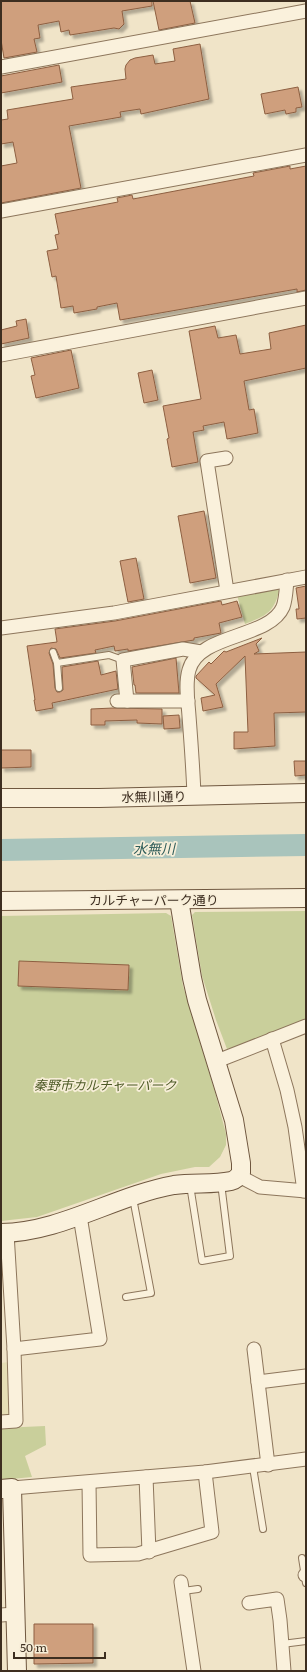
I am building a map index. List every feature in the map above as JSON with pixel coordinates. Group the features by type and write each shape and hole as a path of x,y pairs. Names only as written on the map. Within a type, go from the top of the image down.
{"street":[{"path":"1,67 306,10"},
{"path":"1,211 306,155"},
{"path":"1,355 306,298"},
{"path":"226,458 207,461 227,592"},
{"path":"1,628 114,612 306,577"},
{"path":"194,795 188,700 189,670 193,660 201,652 214,645 265,624 278,615 286,597 287,580"},
{"path":"188,700 122,701 123,660 183,649 201,652"},
{"name":"水無川通り","path":"1,798 306,793"},
{"name":"カルチャーパーク通り","path":"1,901 306,898"},
{"path":"1,1422 16,1421 14,1350 6,1302 4,1233 32,1230 80,1216 132,1196 172,1185 232,1181 239,1176 241,1171 234,1120 192,978 179,900"},
{"path":"217,1061 306,1026"},
{"path":"239,1176 260,1187 305,1191 295,1127 287,1090 272,1040"},
{"path":"14,1350 100,1339 80,1216"},
{"path":"254,1349 268,1465"},
{"path":"258,1382 306,1376"},
{"path":"17,1671 8,1615 6,1488 89,1483 205,1472 254,1467 306,1459"},
{"path":"89,1483 90,1555 138,1554 149,1552 212,1532 205,1472"},
{"path":"146,1477 149,1552"},
{"path":"182,1586 194,1671"},
{"path":"249,1603 277,1599 284,1671"}],"lane":[{"path":"53,652 57,664 59,688"},
{"path":"57,664 109,655 123,660"},
{"path":"189,1183 202,1261 230,1256 221,1182"},
{"path":"126,1296 151,1293 132,1196"},
{"path":"254,1467 263,1529"},
{"path":"302,1558 306,1578"},
{"path":"182,1586 198,1589"},
{"path":"282,1644 306,1641"}],"shaded area":[{"path":"9,1362 11,1412 7,1416 1,1416 1,1363"}],"green space":[{"path":"277,588 279,591 277,598 268,613 245,624 237,595"},
{"path":"306,911 306,1021 231,1049 227,1049 202,976 192,915 195,912"},
{"name":"秦野市カルチャーパーク","path":"166,913 171,916 183,986 226,1134 226,1145 220,1157 209,1167 195,1167 161,1174 37,1217 1,1221 1,916"},
{"path":"45,1426 46,1445 25,1456 32,1477 1,1480 1,1428"}],"building":[{"path":"1,1 152,1 152,6 122,11 124,24 119,29 114,28 70,35 69,30 61,32 59,21 38,25 40,38 34,39 37,52 4,58 1,40"},
{"path":"153,1 190,1 195,23 159,30"},
{"path":"200,44 209,99 141,114 140,109 120,112 121,117 69,126 81,188 1,203 1,166 17,163 13,142 1,144 1,120 8,119 7,110 73,99 71,87 126,79 125,69 130,60 153,55 155,64 175,61 173,49"},
{"path":"59,65 62,82 1,93 1,76"},
{"path":"298,87 302,107 296,108 296,112 286,114 285,110 265,114 261,94"},
{"path":"290,166 290,169 306,166 306,290 297,292 297,289 120,320 117,303 97,307 97,309 74,313 73,306 61,308 56,276 52,277 47,251 58,249 55,235 59,234 55,214 118,202 117,198 132,195 133,199 254,176 253,173"},
{"path":"26,319 29,338 1,344 1,330 17,326 16,321"},
{"path":"306,325 306,368 244,381 249,410 254,409 258,433 227,439 224,422 203,426 204,430 193,432 198,462 172,467 167,439 169,438 163,406 201,399 189,331 215,326 218,338 236,335 240,354 271,349 269,333"},
{"path":"71,350 79,388 36,398 31,376 35,375 31,358"},
{"path":"152,370 158,400 144,403 138,373"},
{"path":"204,511 216,578 190,583 178,516"},
{"path":"136,558 144,599 128,602 120,561"},
{"path":"306,586 306,618 297,619 296,609 299,609 296,588"},
{"path":"221,601 222,605 237,601 242,617 219,623 221,633 194,638 194,640 128,651 128,649 115,651 114,646 95,650 96,653 60,658 56,649 51,648 49,653 53,664 55,688 57,692 63,690 62,667 98,661 101,675 116,671 118,689 52,703 53,708 36,711 27,646 57,642 55,629 115,621"},
{"path":"262,638 256,644 259,651 254,654 306,652 306,712 274,713 275,746 234,749 234,732 248,732 245,656 216,684 223,707 203,711 201,698 215,695 196,678 196,676 209,662 211,664 224,651 226,652"},
{"path":"176,658 179,693 136,693 132,667"},
{"path":"91,709 162,709 162,724 137,723 137,720 105,721 105,725 91,725"},
{"path":"179,715 180,728 164,729 163,716"},
{"path":"1,750 31,750 31,767 1,768"},
{"path":"294,761 306,761 306,775 295,776"},
{"path":"19,961 129,965 128,990 18,986"},
{"path":"34,1624 93,1624 93,1663 34,1664"}],"waterway":[{"name":"水無川","path":"1,850 306,845"}]}
